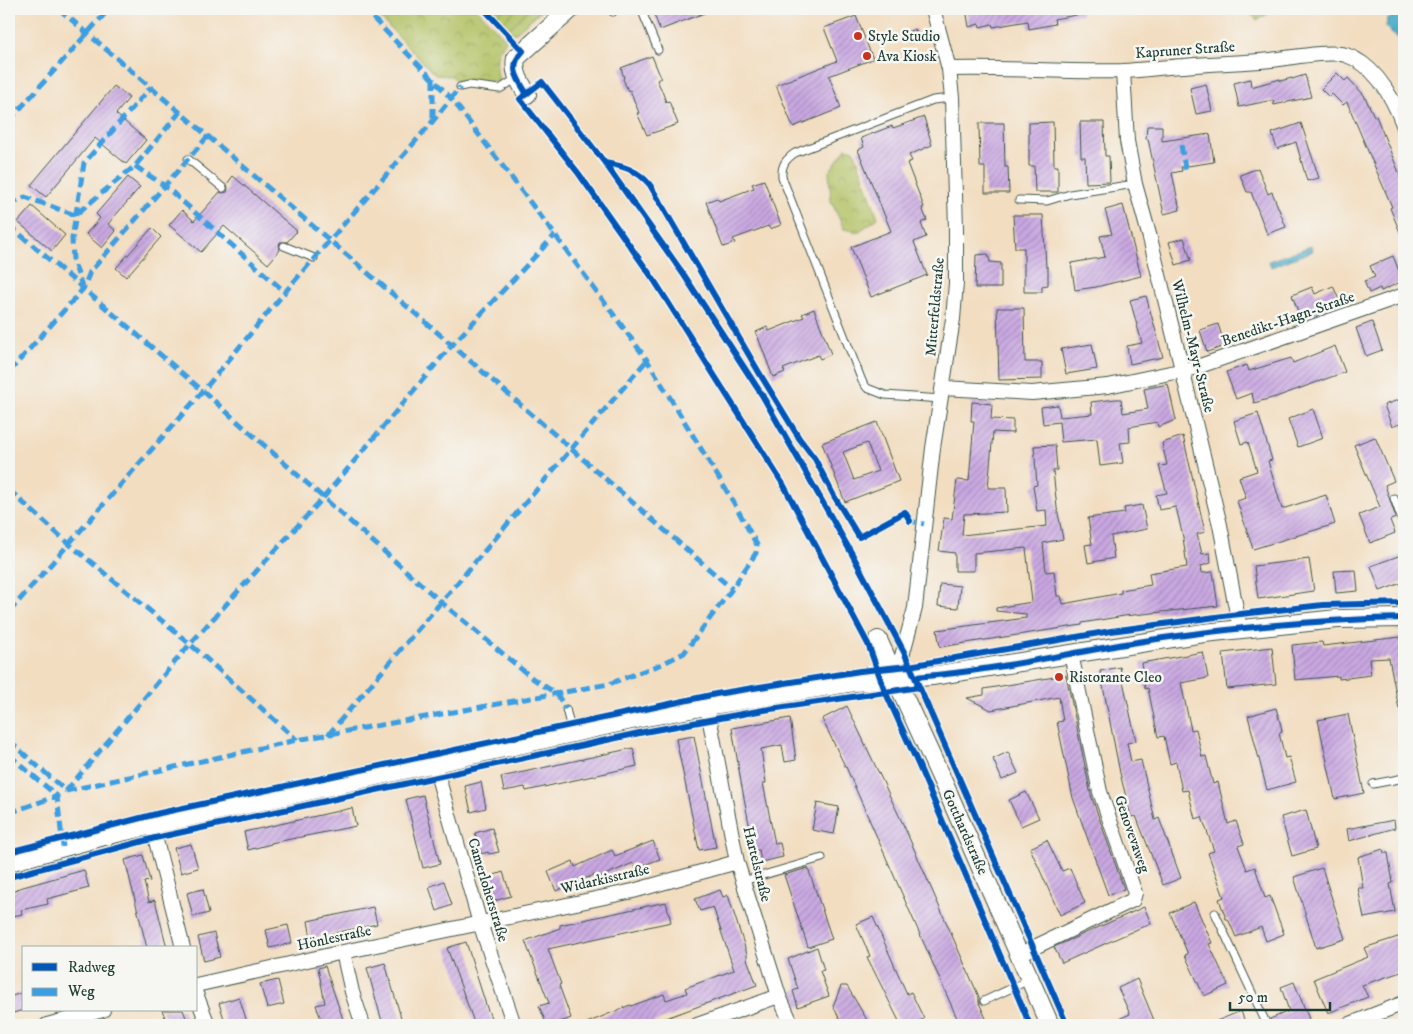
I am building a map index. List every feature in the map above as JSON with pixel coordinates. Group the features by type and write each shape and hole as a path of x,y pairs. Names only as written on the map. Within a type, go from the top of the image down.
{"street":[{"path":"527,94 517,78 514,65 516,58 571,9"},
{"name":"Mitterfeldstraße","path":"896,678 915,608 930,473 953,319 956,283 952,98 949,69 934,9"},
{"name":"Kapruner Straße","path":"949,69 994,68 1123,71 1324,54 1344,55 1358,61 1373,74 1388,92 1404,127"},
{"name":"Wilhelm-Mayr-Straße","path":"1123,71 1127,141 1135,184 1220,526 1240,629"},
{"name":"Benedikt-Hagn-Straße","path":"942,394 1032,393 1108,386 1182,371 1404,295"},
{"path":"9,862 152,825 572,733 707,706 854,682 942,675 1125,644 1240,629 1337,619 1404,618"},
{"name":"Gotthardstraße","path":"878,640 949,795 1050,1025"},
{"name":"Genovevaweg","path":"1018,955 1133,900 1135,893 1100,792 1071,654"},
{"name":"Hartelstraße","path":"707,706 737,862 779,996 792,1025"},
{"name":"Camerloherstraße","path":"434,763 480,923 514,1025"},
{"path":"152,825 183,946"},
{"name":"Widarkisstraße","path":"480,923 633,891 737,862"},
{"name":"Hönlestraße","path":"198,985 480,923"},
{"path":"343,952 352,992 363,1025"},
{"path":"697,1025 779,996"},
{"path":"198,999 208,1025"},
{"path":"1348,1025 1404,1002"},
{"path":"47,1025 96,1012"}],"lane":[{"path":"641,9 658,50"},
{"path":"460,87 469,84 500,88 517,78"},
{"path":"942,394 885,395 867,388 862,381 782,177 781,169 786,159 795,153 933,100 952,98"},
{"path":"188,159 223,188"},
{"path":"1019,200 1047,201 1070,194 1135,184"},
{"path":"284,246 314,258"},
{"path":"1394,498 1404,526"},
{"path":"566,708 572,733"},
{"path":"1373,784 1404,778"},
{"path":"743,881 822,858"},
{"path":"1215,913 1268,1025"},
{"path":"984,1001 1030,980"}],"green space":[{"path":"372,9 477,9 506,40 499,51 497,60 499,82 467,80 458,83 452,76 435,75"},
{"path":"490,9 543,9 514,34"},
{"path":"1246,9 1276,9 1257,20"},
{"path":"846,148 854,150 878,218 858,232 844,229 831,201 829,172"}],"water":[{"path":"1392,17 1404,18 1404,42 1386,27 1387,20"},
{"path":"1311,246 1313,251 1271,267 1269,261"}],"building":[{"path":"652,9 712,9 712,10 660,30"},
{"path":"966,9 1081,9 1082,14 1054,19 1055,24 1029,29 1028,21 993,27 992,24 980,27 979,24 969,27"},
{"path":"856,16 873,59 829,76 841,108 793,127 776,85 837,61 824,28"},
{"path":"915,29 919,39 909,43 905,33"},
{"path":"652,56 661,78 657,80 666,102 669,101 678,124 647,135 637,113 639,113 630,90 628,91 623,79 621,68"},
{"path":"1337,73 1345,81 1348,78 1364,95 1374,116 1376,116 1404,185 1404,242 1390,208 1392,207 1347,102 1343,105 1332,94 1329,97 1321,89"},
{"path":"1305,75 1311,97 1274,105 1273,100 1239,107 1234,83 1250,79 1251,87 1280,79 1280,81"},
{"path":"1206,84 1212,111 1196,114 1190,88"},
{"path":"114,86 129,98 116,114 146,140 126,164 95,138 46,197 31,185"},
{"path":"924,117 932,145 909,155 912,161 907,163 927,220 921,223 926,237 914,242 927,275 871,297 851,247 891,231 858,150 864,147 861,138 892,126 893,128"},
{"path":"1053,122 1054,166 1058,166 1058,192 1035,192 1034,166 1029,166 1029,123"},
{"path":"1080,122 1104,122 1105,156 1109,156 1110,182 1086,183 1085,157 1081,157"},
{"path":"979,123 1004,123 1005,167 1008,167 1009,193 985,193 985,167 980,167"},
{"path":"1301,123 1319,178 1307,181 1296,142 1277,149 1272,133"},
{"path":"1147,126 1162,126 1162,141 1210,134 1214,162 1181,167 1182,171 1172,173 1180,210 1164,214 1148,139 1146,139"},
{"path":"1258,168 1268,194 1272,192 1286,227 1267,234 1251,192 1247,192 1240,175"},
{"path":"233,176 297,231 287,242 280,242 280,250 268,264 224,226 201,252 169,225 182,210 194,221 220,192 227,192 227,184"},
{"path":"128,177 140,187 108,224 116,231 102,248 86,234 100,218 96,214"},
{"path":"764,180 781,225 770,229 768,226 733,239 735,243 723,247 706,202 717,198 719,201 754,188 752,184"},
{"path":"1123,205 1141,276 1075,290 1071,263 1105,257 1100,236 1112,234 1105,210"},
{"path":"32,206 65,235 52,251 18,222"},
{"path":"1013,215 1043,215 1048,285 1042,286 1042,292 1024,292 1024,248 1015,248"},
{"path":"152,228 161,237 126,277 116,268"},
{"path":"1184,238 1191,260 1176,265 1169,242"},
{"path":"988,254 990,262 1001,263 1001,288 975,288 976,255"},
{"path":"1393,256 1403,281 1381,291 1380,288 1369,293 1364,281 1375,277 1370,266"},
{"path":"1333,286 1341,304 1301,320 1292,295 1312,287 1315,294"},
{"path":"1146,296 1163,357 1130,364 1127,346 1142,343 1130,300"},
{"path":"997,308 1024,308 1025,362 1042,362 1042,379 999,380"},
{"path":"814,309 831,354 820,359 818,355 783,369 785,372 773,377 756,332 767,327 769,331 804,317 802,314"},
{"path":"1372,322 1382,350 1366,356 1356,328"},
{"path":"1218,324 1225,346 1207,352 1200,330"},
{"path":"1092,344 1097,369 1066,374 1061,349"},
{"path":"1335,346 1345,372 1254,403 1252,393 1236,399 1226,372 1247,365 1249,371 1291,358 1293,363"},
{"path":"1168,384 1176,420 1158,427 1157,422 1129,427 1130,442 1120,443 1123,463 1100,466 1097,439 1061,442 1059,422 1043,424 1041,407 1058,405 1060,417 1092,414 1091,402 1116,399 1121,399 1123,413 1148,409 1144,389"},
{"path":"1404,398 1404,422 1392,427 1384,405"},
{"path":"972,402 992,404 991,419 1013,420 1013,433 993,432 988,488 1006,488 1007,512 964,514 962,535 1047,526 1046,510 1037,511 1033,486 1037,485 1034,446 1055,445 1057,470 1053,471 1063,539 1043,543 1046,572 1054,571 1057,596 1061,596 1063,604 1151,585 1149,573 1187,567 1176,507 1159,510 1156,495 1167,493 1159,466 1167,465 1162,443 1183,436 1205,532 1197,534 1202,554 1210,553 1211,563 1201,566 1202,573 1213,572 1218,606 1124,616 1082,623 1082,625 940,647 937,630 1026,618 1026,614 996,611 996,608 1032,602 1026,548 974,553 974,571 955,571 955,553 939,551 944,518 952,519 957,480 969,481 974,421 971,421"},
{"path":"1313,409 1323,438 1298,447 1288,419"},
{"path":"1258,413 1272,460 1268,461 1282,509 1326,495 1335,524 1253,549 1237,501 1246,498 1239,477 1257,471 1248,442 1241,444 1234,421"},
{"path":"877,422 899,481 845,502 822,443","holes":["867,443 878,471 854,480 843,452"]},
{"path":"1375,437 1394,481 1385,485 1396,518 1390,520 1395,533 1370,543 1359,515 1380,507 1354,445"},
{"path":"1142,505 1147,529 1111,536 1114,558 1088,563 1085,545 1092,544 1088,518 1125,513 1124,508"},
{"path":"1401,555 1404,565 1404,582 1380,591 1371,566"},
{"path":"1309,559 1314,591 1258,599 1254,566"},
{"path":"1356,570 1358,591 1336,593 1334,571"},
{"path":"940,584 960,586 958,608 938,606"},
{"path":"1401,637 1404,670 1404,709 1399,709 1389,658 1369,659 1371,675 1339,679 1339,676 1295,680 1292,645 1322,642 1323,646"},
{"path":"1272,647 1276,684 1227,689 1223,653"},
{"path":"1203,652 1208,678 1181,683 1191,730 1196,729 1202,757 1206,756 1213,784 1218,782 1228,824 1236,821 1244,844 1238,846 1247,870 1255,867 1265,898 1270,896 1284,934 1266,941 1261,927 1236,937 1228,919 1226,919 1219,899 1224,897 1208,853 1214,851 1202,817 1195,819 1188,790 1182,791 1176,762 1170,764 1164,736 1158,737 1148,688 1145,689 1141,663"},
{"path":"1120,667 1136,741 1127,743 1131,762 1141,760 1155,820 1159,818 1181,878 1163,885 1136,816 1131,817 1120,773 1100,671"},
{"path":"1066,675 1091,795 1124,889 1108,895 1073,798 1057,722 1063,721 1059,697 991,710 967,698 984,695 984,689"},
{"path":"847,706 903,824 979,997 979,1003 989,1025 960,1025 846,767 822,719"},
{"path":"1276,708 1281,726 1282,732 1279,733 1285,758 1289,757 1296,782 1267,790 1248,716"},
{"path":"1348,714 1364,793 1335,799 1318,720"},
{"path":"790,718 796,760 785,762 782,745 761,749 766,783 763,783 775,844 780,843 783,857 761,862 759,850 754,850 732,728"},
{"path":"694,736 716,847 699,850 676,739"},
{"path":"633,748 637,766 526,791 525,787 504,791 501,777"},
{"path":"1008,752 1018,773 1002,780 993,759"},
{"path":"481,782 486,808 471,812 465,786"},
{"path":"1026,792 1039,818 1021,826 1009,800"},
{"path":"423,795 440,864 423,868 406,799"},
{"path":"817,803 839,807 834,834 812,830"},
{"path":"352,808 356,826 271,843 248,850 244,832"},
{"path":"1306,810 1316,849 1292,856 1281,817"},
{"path":"1394,820 1395,828 1349,841 1347,829"},
{"path":"492,828 499,852 481,854 475,833"},
{"path":"1047,840 1062,871 1070,868 1085,903 1060,915 1030,848"},
{"path":"653,841 660,859 636,868 633,863 596,879 594,875 556,891 548,872 573,861 575,867 612,850 615,856"},
{"path":"191,844 198,868 181,873 174,848"},
{"path":"1383,849 1384,853 1388,853 1393,883 1390,884 1395,912 1364,918 1358,888 1363,888 1358,857"},
{"path":"143,855 150,881 144,882 149,902 155,900 166,946 146,946 125,860"},
{"path":"808,868 832,939 808,947 784,875"},
{"path":"1322,868 1345,939 1316,948 1294,877"},
{"path":"84,870 89,888 47,899 48,904 21,910 22,914 9,917 9,893 16,889"},
{"path":"503,872 511,896 494,901 486,878"},
{"path":"444,881 452,905 437,911 429,887"},
{"path":"203,889 209,913 193,917 187,893"},
{"path":"720,890 723,897 728,895 747,959 757,985 647,1025 582,1025 630,1005 664,994 666,1000 687,993 685,988 734,970 713,907 700,911 695,899"},
{"path":"666,902 671,922 548,949 571,1018 547,1025 539,1006 549,1003 525,941 560,928 560,925"},
{"path":"1194,902 1212,943 1209,944 1228,985 1204,996 1185,955 1188,954 1170,913"},
{"path":"373,907 377,924 311,938 308,921"},
{"path":"1144,907 1151,923 1062,963 1054,947"},
{"path":"873,917 907,994 911,992 924,1019 911,1025 901,1025 867,957 870,956 856,924"},
{"path":"288,925 292,943 270,948 266,930"},
{"path":"214,933 220,957 204,961 198,937"},
{"path":"1404,935 1404,971 1362,985 1368,997 1328,1013 1314,979 1368,957 1364,948"},
{"path":"466,942 494,1025 475,1025 447,948"},
{"path":"817,947 824,970 820,971 829,996 798,1007 793,991 798,989 788,959"},
{"path":"385,963 402,1021 390,1025 383,1025 367,968"},
{"path":"325,966 345,1025 323,1025 316,1005 325,1003 318,968"},
{"path":"1137,979 1156,1025 1105,1025 1130,1014 1118,988"},
{"path":"278,980 284,1004 267,1008 260,984"},
{"path":"1294,982 1309,1019 1294,1025 1272,1025 1270,1019 1289,1011 1281,987"},
{"path":"841,986 847,986 870,1025 843,1025 833,1006"},
{"path":"22,993 22,1011 9,1014 9,997"},
{"path":"239,997 248,1025 226,1025 219,1003"},
{"path":"1241,1011 1246,1025 1207,1025"},
{"path":"163,1012 184,1012 189,1025 168,1025"}],"marked path":[{"path":"59,9 452,345 732,589"},
{"path":"9,121 109,9"},
{"path":"66,791 297,740 609,684 662,664 684,653 732,589 756,553 757,545 734,503 647,360 451,98 364,9"},
{"path":"433,78 433,121"},
{"path":"83,289 73,260 72,239 84,163 151,87"},
{"path":"9,612 203,391 460,87"},
{"path":"1398,111 1404,108"},
{"path":"9,205 25,197 75,215 135,166 180,112"},
{"path":"9,372 83,289 90,272 208,136"},
{"path":"1181,145 1186,173"},
{"path":"135,166 165,186 285,292"},
{"path":"9,225 203,391 441,602 532,678 557,694 566,709"},
{"path":"66,791 190,644 324,497 452,345 555,235"},
{"path":"328,735 647,360"},
{"path":"9,490 68,543 190,644 297,740"},
{"path":"908,518 910,521 924,524"},
{"path":"9,741 66,791"},
{"path":"9,755 57,796 63,847"},
{"path":"9,813 57,796"}],"cycle path":[{"path":"484,9 523,51 518,57 515,67 517,78 527,94"},
{"path":"1030,1025 885,691 868,644 783,484 654,280 579,174 520,99 542,82 605,163 684,275 762,395 852,554 904,652 1067,1025"},
{"path":"605,163 630,170 650,185 760,374 799,438 815,459 834,496 859,537 905,512 910,521"},
{"path":"9,852 160,813 716,694 860,671 909,666 1111,631 1231,615 1323,605 1404,603"},
{"path":"915,677 994,668 1125,644 1194,634 1299,623 1404,618"},
{"path":"9,877 155,838 644,732 764,710 919,687"}],"place":[{"name":"Style Studio","path":"858,36"},
{"name":"Ava Kiosk","path":"867,56"},
{"name":"Ristorante Cleo","path":"1059,677"}]}
